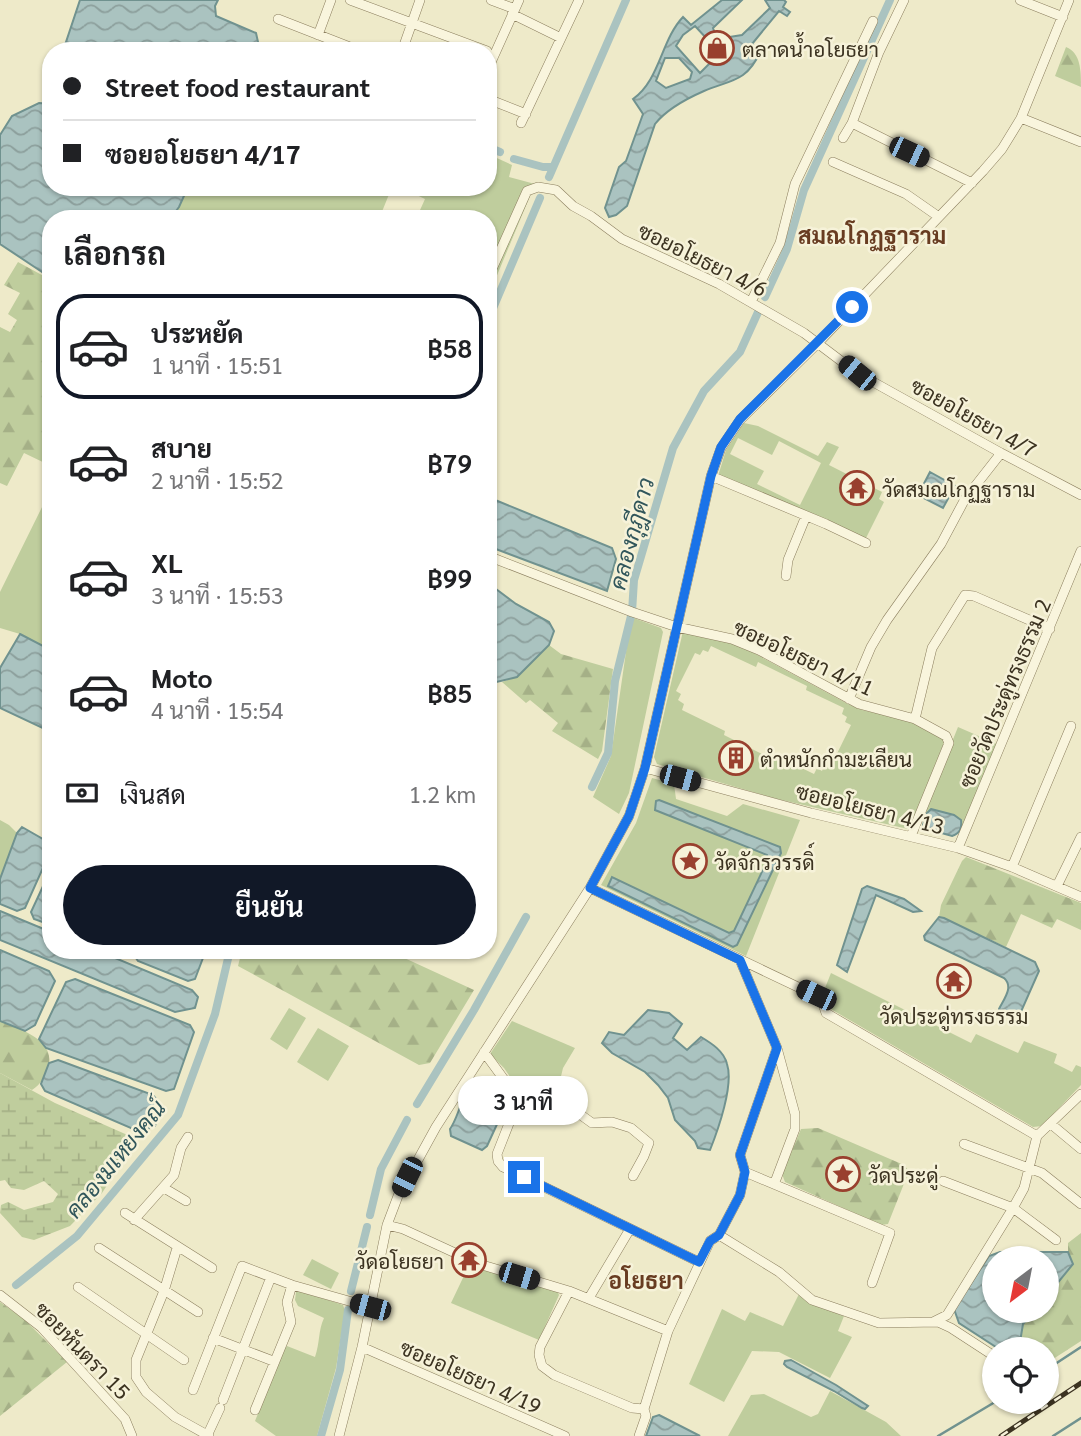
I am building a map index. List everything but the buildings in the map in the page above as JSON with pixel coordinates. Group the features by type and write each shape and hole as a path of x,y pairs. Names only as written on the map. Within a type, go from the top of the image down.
{"street":[{"path":"318,35 331,0"},
{"path":"350,0 463,42"},
{"path":"405,42 420,0"},
{"path":"491,0 515,8 561,38"},
{"path":"497,104 524,118 579,0"},
{"path":"844,138 879,52 904,0"},
{"path":"1020,0 1062,16"},
{"path":"339,1436 362,1346 387,1225 398,1196 484,1052 590,888 629,816 645,768 711,476 721,447 740,419 818,343 1002,149 1021,118 1069,0"},
{"path":"496,42 515,8"},
{"path":"278,19 336,42"},
{"path":"751,302 780,243 795,184 873,21"},
{"path":"1021,118 1081,142"},
{"path":"852,123 972,183"},
{"path":"833,162 906,194 939,217"},
{"name":"ซอยอโยธยา 4/6","path":"497,258 527,191 538,187 555,190 573,206 622,239 719,284 818,343"},
{"name":"ซอยอโยธยา 4/7","path":"818,343 857,373 1081,494"},
{"path":"849,699 870,647 941,544 965,499 1001,453"},
{"path":"711,476 866,543"},
{"path":"786,576 788,560 806,516"},
{"name":"ซอยวัดประดู่ทรงธรรม 2","path":"958,848 1081,551"},
{"name":"ซอยอโยธยา 4/11","path":"497,560 632,612 750,646 849,699 871,708 915,719 946,736 949,743 911,836"},
{"path":"915,719 932,648 965,595 974,596 1050,629"},
{"path":"1012,867 1071,726"},
{"name":"ซอยอโยธยา 4/13","path":"645,768 811,813 958,848 1012,867 1081,897"},
{"path":"1057,886 1081,837"},
{"path":"590,888 821,998 826,1013 1037,1136"},
{"path":"745,962 777,1048 795,1114 795,1129 775,1182"},
{"path":"639,1436 646,1416 644,1409 668,1332 710,1241 719,1235 740,1195 745,1172 740,1155 777,1048"},
{"path":"484,1052 516,1096 516,1109 498,1154 498,1161 503,1167 699,1262"},
{"path":"933,1322 947,1315 1013,1208 1024,1188 1037,1136 1081,1094"},
{"path":"516,1096 563,1102 592,1123 612,1122 631,1128 649,1143 645,1156 632,1176"},
{"path":"1051,1124 1081,1149"},
{"path":"134,1220 174,1175 181,1148 188,1137"},
{"path":"964,1143 1042,1173 1081,1204"},
{"path":"745,1172 775,1182 890,1233 872,1283"},
{"path":"943,1181 1013,1208 1056,1240"},
{"path":"164,1188 186,1201"},
{"path":"125,1213 212,1268"},
{"path":"387,1225 404,1229 479,1264 589,1298 668,1332"},
{"path":"589,1298 630,1229"},
{"path":"719,1235 779,1272 813,1300 879,1323 933,1322 951,1328 982,1348"},
{"path":"99,1248 198,1312"},
{"path":"177,1248 164,1291 136,1360 136,1377 146,1392 175,1417 208,1436 271,1277"},
{"path":"193,1390 242,1266 292,1285 370,1307"},
{"path":"255,1410 291,1322 288,1302 292,1285"},
{"path":"78,1287 184,1360"},
{"path":"569,1291 540,1346 542,1366 554,1376 621,1404 644,1409"},
{"name":"ซอยหันตรา 15","path":"0,1295 41,1328 125,1419 132,1436"},
{"path":"947,1315 951,1328"},
{"path":"213,1338 274,1361"},
{"name":"ซอยอโยธยา 4/19","path":"362,1346 565,1436"}],"green space":[{"path":"1066,47 1077,58 1081,87 1055,76"},
{"path":"497,158 512,165 509,177 535,184 497,275 497,210 420,210 425,199 419,196 497,196"},
{"path":"184,196 388,196 383,210 177,210"},
{"path":"18,262 42,275 42,462 24,453 7,486 0,483 0,327 10,332 17,320 8,314 20,293 4,285"},
{"path":"744,423 758,426 818,456 827,442 839,447 829,465 882,492 879,499 884,502 862,546 765,495 718,476 726,450","holes":["738,438 772,455 779,441 821,463 800,505 757,484 764,471 730,454"]},
{"path":"42,507 42,645 0,628 0,592"},
{"path":"631,617 661,628 663,632 629,793 619,814 593,797 611,756"},
{"path":"683,631 739,645 848,704 862,710 911,721 945,740 908,829 773,798 657,764 654,757","holes":["711,646 756,667 758,662 844,708 842,714 847,717 845,722 851,725 830,768 824,766 822,771 817,768 814,774 773,754 770,758 724,735 725,731 682,710 684,704 678,700 681,694 676,691 695,653 700,655 703,650 708,652"]},
{"path":"549,645 561,654 613,669 602,751 598,759 552,731 558,723 530,700 526,703 502,682 517,677"},
{"path":"958,727 997,744 962,828 961,820 931,809 926,814 927,804"},
{"path":"652,778 674,784 676,799 727,816 743,804 800,820 746,956 601,885 636,823"},
{"path":"0,820 17,833 0,879"},
{"path":"966,857 1081,903 1081,930 1057,919 1052,928 1021,914 1006,947 939,917 941,905"},
{"path":"240,959 407,959 474,990 430,1063 419,1065 238,966"},
{"path":"831,973 971,1043 976,1034 1018,1053 1024,1041 1057,1054 1054,1063 1072,1072 1076,1065 1081,1067 1081,1085 1042,1126 1033,1127 829,1008 825,988"},
{"path":"289,1008 306,1018 287,1050 270,1039"},
{"path":"0,1021 26,1032 47,1050 48,1067 42,1080 32,1090 0,1073"},
{"path":"512,1021 575,1048 563,1068 556,1097 523,1096 504,1068 490,1054"},
{"path":"318,1028 349,1046 328,1081 297,1062"},
{"path":"0,1073 55,1103 132,1137 134,1144 102,1193 70,1226 34,1240 22,1237 0,1213 1,1205 8,1202 24,1210 53,1202 58,1194 44,1181 24,1190 11,1188 5,1180 0,1181"},
{"path":"818,1128 904,1165 909,1171 888,1224 881,1225 785,1182 782,1174 801,1129"},
{"path":"1081,1233 1081,1341 1059,1355 1059,1337 1021,1337 1024,1323 1059,1323 1059,1281 1073,1264 1068,1243"},
{"path":"312,1259 339,1273 331,1289 303,1275"},
{"path":"471,1261 557,1290 559,1295 539,1340 451,1303"},
{"path":"301,1291 343,1305 345,1311 336,1368 317,1436 276,1436 255,1421 284,1349 287,1346 315,1357 324,1318 298,1306 295,1300 296,1292"},
{"path":"799,1294 811,1304 844,1316 838,1331 852,1337 830,1378 779,1352 752,1351 724,1402 689,1384 722,1309 745,1321 750,1312 783,1326"},
{"path":"0,1302 24,1319 67,1362 0,1416"},
{"path":"830,1391 886,1422 901,1436 728,1436 751,1395 764,1394 811,1417 818,1414"}],"water":[{"path":"80,0 218,0 215,6 216,16 256,33 258,42 66,42"},
{"path":"722,0 742,0 713,28 717,39 742,35 770,8 765,0 784,0 786,2 783,7 790,12 787,16 779,11 752,44 760,52 743,75 684,101 655,124 627,206 609,217 605,208 619,167 626,161 643,114 633,99 649,81 683,17 691,25","holes":["695,26 720,53 700,73 676,46 683,35","665,58 679,58 692,72 690,79 666,88 656,81"]},
{"path":"42,103 42,196 184,196 179,207 177,210 42,210 42,272 0,244 0,135 12,116"},
{"path":"930,472 955,486 943,508 918,495"},
{"path":"497,501 612,548 616,559 607,591 497,549"},
{"path":"497,590 549,622 554,631 549,645 517,677 497,682"},
{"path":"20,634 42,645 42,728 0,708 0,668"},
{"path":"656,801 780,847 781,853 737,945 733,947 608,886 612,877 729,933 734,931 768,859 767,855 655,810"},
{"path":"931,809 954,815 961,820 959,832 952,836 923,825 926,814"},
{"path":"22,827 42,839 42,870 25,908 17,911 0,904 0,879 17,833"},
{"path":"867,886 904,899 921,911 913,912 876,895 847,972 837,965 862,889"},
{"path":"42,888 42,922 34,919 31,912"},
{"path":"0,911 42,928 42,957 0,940"},
{"path":"939,917 1035,962 1039,971 1017,1017 1001,1013 999,1009 1008,989 1004,978 925,940 924,936"},
{"path":"0,950 49,971 55,981 35,1025 25,1031 0,1021"},
{"path":"46,959 118,959 192,990 198,997 195,1008 175,1012"},
{"path":"137,959 203,959 195,979 188,981"},
{"path":"75,979 190,1025 194,1032 174,1089 166,1091 46,1048 39,1039 66,982"},
{"path":"648,1010 669,1013 682,1024 673,1038 687,1050 701,1037 717,1048 725,1059 729,1073 727,1095 710,1150 698,1148 695,1141 675,1120 668,1098 645,1072 612,1053 602,1043 609,1032 624,1035"},
{"path":"58,1060 153,1095 161,1105 155,1126 140,1132 45,1091 41,1084 49,1063"},
{"path":"476,1087 501,1096 505,1107 487,1146 482,1150 451,1136 450,1129 463,1100"},
{"path":"1059,1252 1068,1252 1073,1264 1059,1281"},
{"path":"982,1267 982,1323 1024,1323 1021,1337 982,1338 959,1323 954,1309"},
{"path":"791,1360 868,1406 862,1408 784,1364 785,1361"},
{"path":"659,1415 700,1436 646,1436 653,1417"}],"waterway":[{"name":"คลองมเหยงคณ์","path":"549,177 626,0"},
{"name":"คลองกุฎีดาว","path":"765,297 787,249 804,190 890,0"},
{"path":"514,159 553,167"},
{"name":"คลองมเหยงคณ์","path":"497,299 540,198"},
{"name":"คลองกุฎีดาว","path":"592,787 608,753 615,681 632,612 634,580 673,448 704,391 740,352 759,310"},
{"name":"คลองกุฎีดาว","path":"417,1104 526,917"},
{"name":"คลองมเหยงคณ์","path":"16,1285 77,1236 178,1115 215,1014 228,959"},
{"name":"คลองกุฎีดาว","path":"370,1215 381,1169 407,1120"},
{"name":"คลองกุฎีดาว","path":"351,1291 367,1227"},
{"name":"คลองกุฎีดาว","path":"321,1436 340,1370 348,1310"},
{"path":"1059,1361 1081,1347"},
{"path":"938,1436 982,1410"},
{"path":"1053,1436 1081,1418"}],"railway":[{"path":"1001,1436 1081,1383"}],"place":[{"name":"ตลาดน้ำอโยธยา","path":"717,48"},
{"name":"วัดสมณโกฏฐาราม","path":"857,488"},
{"name":"ตำหนักกำมะเลียน","path":"736,758"},
{"name":"วัดจักรวรรดิ์","path":"690,861"},
{"name":"วัดประดู่ทรงธรรม","path":"954,981"},
{"name":"วัดประดู่","path":"843,1174"},
{"name":"วัดอโยธยา","path":"469,1260"}],"district":[{"name":"สมณโกฏฐาราม","path":"872,234"},
{"name":"อโยธยา","path":"646,1279"}],"route":[{"path":"524,1177 699,1262 710,1241 719,1235 740,1195 745,1172 740,1155 777,1048 740,960 590,888 629,816 645,768 711,476 721,447 740,419 852,307"}]}
